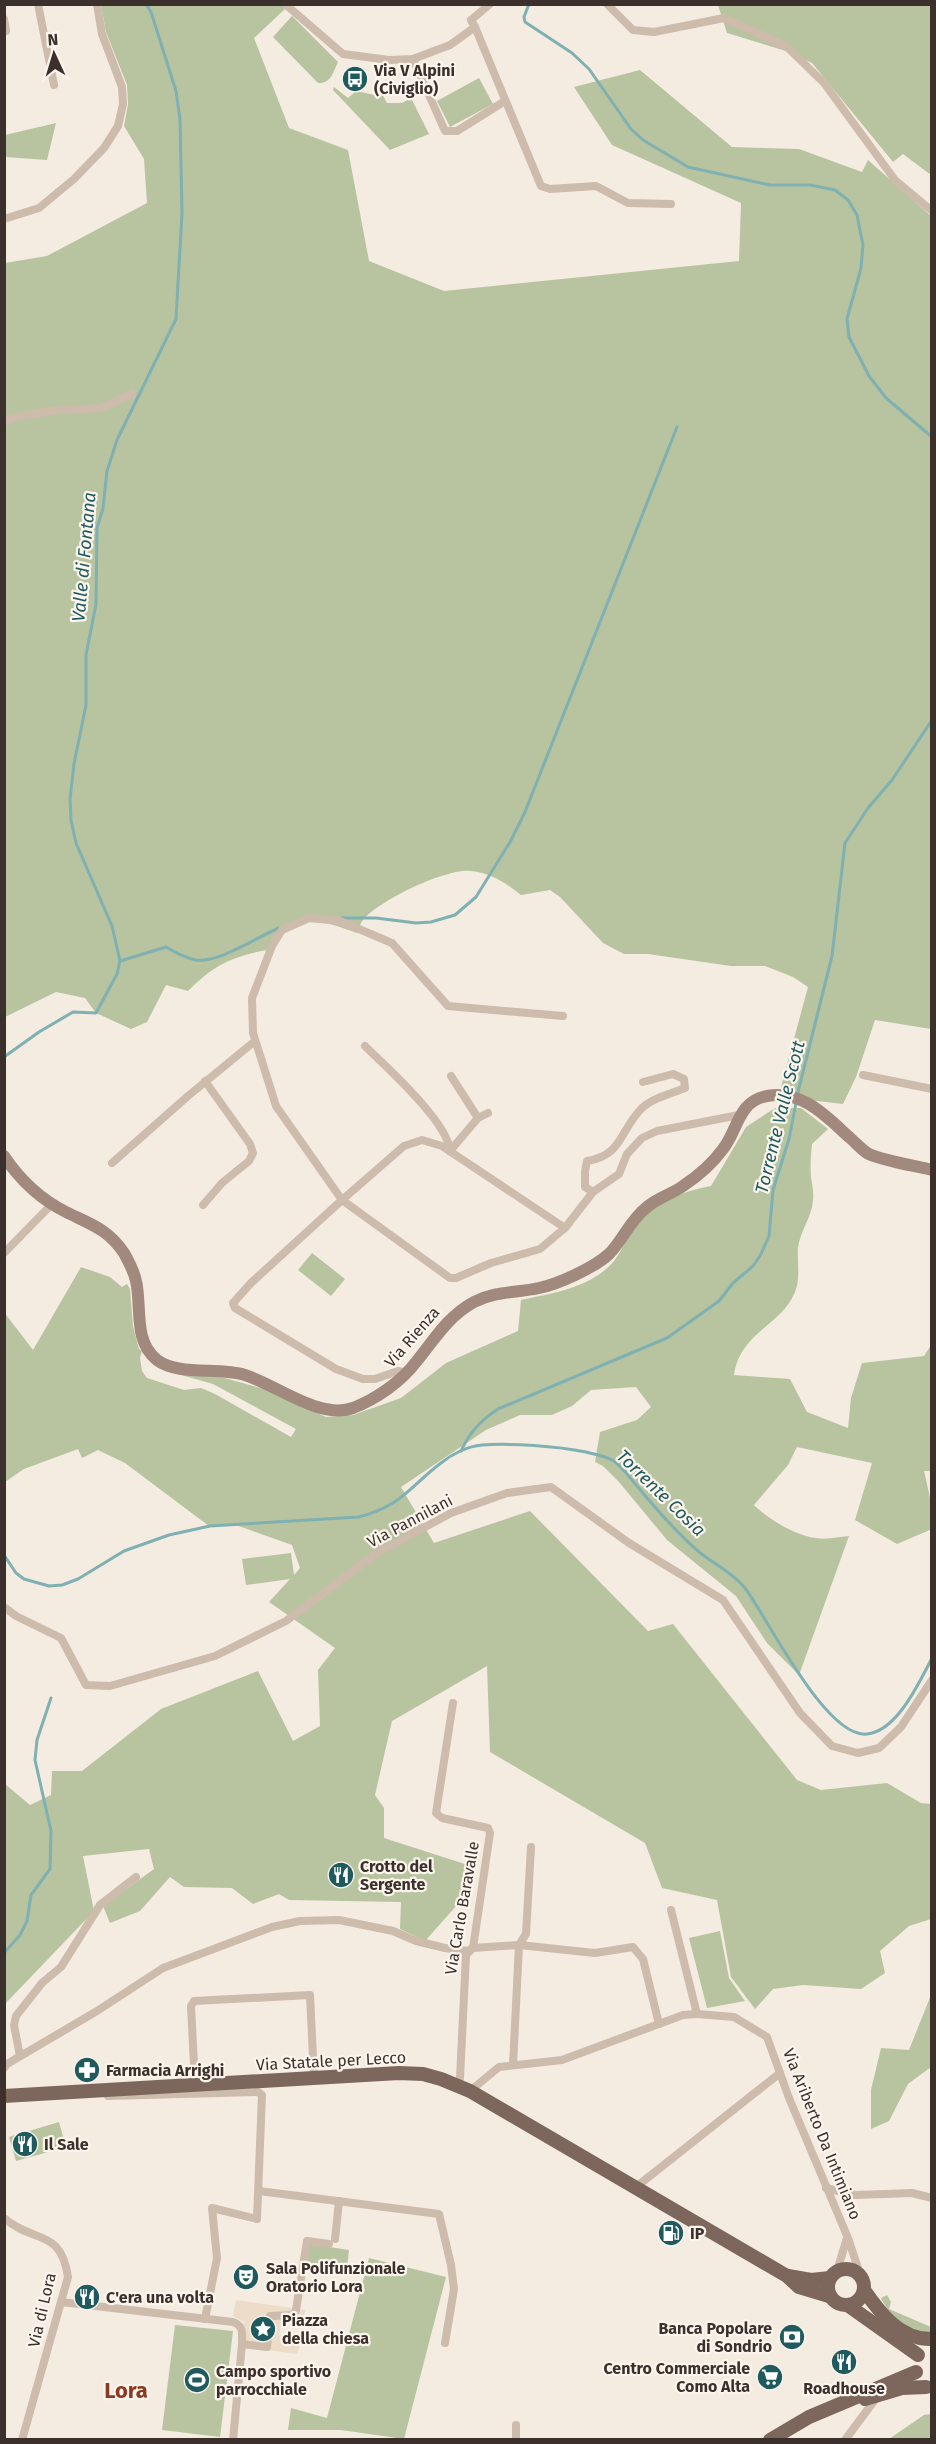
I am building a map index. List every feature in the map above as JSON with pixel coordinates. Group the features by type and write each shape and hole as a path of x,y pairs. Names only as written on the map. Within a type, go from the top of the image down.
{"main road":[{"name":"Via Statale per Lecco","path":"4,2096 415,2074 441,2079 464,2088 636,2187 788,2276 799,2287 829,2296"},
{"path":"918,2355 849,2306 834,2301 829,2296 827,2286 834,2274 851,2270 883,2316 915,2337 932,2340"},
{"name":"Via Statale per Lecco","path":"788,2276 811,2280 834,2274"},
{"path":"849,2306 859,2300 862,2283"},
{"path":"929,2388 916,2372 918,2355 922,2347 932,2340"},
{"path":"770,2439 809,2417 916,2372"},
{"path":"837,2405 877,2397 902,2388 929,2388"}],"street":[{"path":"38,4 54,85"},
{"path":"4,219 39,208 74,179 104,148 118,126 123,104 122,87 102,34 97,4"},
{"path":"285,4 343,54 389,60 413,59 450,45 475,27"},
{"path":"490,4 471,20 541,186 550,189 596,186 628,203 672,204"},
{"path":"607,4 633,30 654,32 724,18 787,47 824,83 895,180 932,212"},
{"path":"4,20 6,31"},
{"path":"413,59 446,131 457,131 505,101"},
{"path":"4,422 12,418 56,410 101,408 132,394"},
{"path":"563,1016 448,1006 392,942 340,921 309,918 282,930 272,946 252,998 255,1041 276,1106 342,1200 450,1278 456,1278 490,1263 540,1249 565,1228 593,1192 619,1174 627,1154 642,1138 657,1131 739,1115"},
{"path":"112,1163 255,1041"},
{"path":"365,1046 438,1122 450,1144 450,1151"},
{"path":"593,1192 585,1187 587,1161 604,1158 616,1147 630,1121 645,1106 685,1088 684,1079 673,1074 643,1082"},
{"path":"864,1075 932,1089"},
{"path":"452,1076 478,1118"},
{"path":"202,1204 222,1183 249,1161 253,1153 250,1144 206,1081"},
{"name":"Via Rienza","path":"4,1156 23,1181 52,1204 91,1222 117,1243 132,1267 136,1282 141,1335 147,1350 159,1361 179,1368 222,1370 245,1375 316,1407 330,1410 349,1409 370,1400 406,1373 454,1314 477,1301 498,1292 539,1288 585,1270 609,1254 626,1229 646,1207 684,1186 709,1166 726,1146 739,1115 753,1100 788,1094 803,1100 821,1112 867,1153 932,1170"},
{"path":"450,1151 478,1118 488,1113"},
{"path":"406,1373 398,1371 375,1379 363,1379 336,1369 235,1308 233,1303 251,1283 404,1146 423,1140 442,1146 565,1228"},
{"path":"4,1253 52,1204"},
{"name":"Via Pannilani","path":"4,1607 16,1616 61,1638 86,1684 110,1686 215,1656 286,1621 377,1553 451,1513 507,1493 551,1487 629,1543 723,1600 800,1713 832,1746 858,1753 879,1748 901,1727 932,1680"},
{"name":"Via Carlo Baravalle","path":"453,1703 436,1813 442,1818 488,1828 490,1833 474,1948 465,1955 460,2078 464,2088"},
{"path":"513,2065 519,1945 526,1934 531,1847"},
{"path":"20,2056 14,2025 16,2016 42,1983 61,1967 100,1905 136,1877"},
{"path":"671,1910 697,2014"},
{"path":"4,2068 162,1968 282,1925 300,1921 339,1920 393,1931 416,1941 445,1948 468,1951 474,1948 519,1945 595,1953 633,1947 644,1959 659,2024"},
{"path":"195,2085 191,2006 194,2001 310,1995 314,2078"},
{"name":"Via Ariberto Da Intimiano","path":"464,2088 499,2067 562,2060 683,2015 734,2017 767,2037 848,2238 862,2283"},
{"path":"636,2187 780,2073"},
{"path":"96,2090 100,2097 261,2093 257,2219 212,2208 217,2258 205,2319"},
{"path":"826,2188 855,2195 912,2193 932,2198"},
{"path":"259,2191 439,2214 452,2265 454,2289 445,2343"},
{"path":"242,2344 267,2347 270,2316 293,2315 296,2310 306,2241 332,2242 339,2201"},
{"name":"Via di Lora","path":"4,2218 13,2226 51,2241 60,2248 66,2259 68,2277 22,2439"},
{"name":"Via Ariberto Da Intimiano","path":"834,2274 848,2238"},
{"path":"62,2302 240,2324 243,2329 233,2439"},
{"path":"845,2439 877,2397"},
{"path":"516,2425 516,2439"}],"green space":[{"path":"280,4 285,9 254,38 289,128 348,150 369,261 444,291 739,261 741,203 612,145 574,87 640,70 732,147 799,149 862,172 868,160 931,216 931,1029 875,1020 856,1077 843,1104 809,1100 781,1087 808,987 793,977 765,966 731,966 648,954 624,954 603,943 560,897 550,890 521,895 498,879 471,871 460,871 430,880 398,895 371,912 362,921 357,933 321,922 300,923 281,937 272,949 226,962 188,991 166,985 147,1022 131,1029 96,1013 85,998 56,992 5,1017 5,263 47,256 147,203 144,159 124,126 128,104 127,85 106,32 101,5"},
{"path":"718,5 931,5 931,175 903,154 893,162 812,63 786,51 727,33"},
{"path":"292,16 338,62 326,82 318,83 273,37"},
{"path":"479,78 493,104 450,127 437,101"},
{"path":"334,87 348,98 356,91 379,96 381,92 387,103 402,103 411,98 429,134 390,150 333,90"},
{"path":"56,123 47,160 5,157 5,135"},
{"path":"775,1108 801,1108 828,1129 812,1144 813,1200 811,1212 799,1242 796,1289 788,1305 744,1349 734,1375 790,1379 807,1412 848,1428 851,1398 862,1363 924,1356 931,1345 931,1471 924,1471 931,1502 932,1529 897,1544 855,1520 872,1463 797,1447 788,1465 754,1505 774,1521 808,1537 828,1539 849,1536 799,1675 767,1643 736,1596 667,1540 619,1482 603,1466 595,1462 600,1432 637,1420 651,1407 636,1387 591,1390 572,1406 552,1415 520,1415 486,1430 401,1487 434,1543 530,1511 648,1631 673,1624 797,1780 821,1790 887,1783 921,1803 931,1804 931,1919 909,1926 880,1951 885,1973 861,1989 803,1985 773,1989 755,2009 731,1977 717,1900 662,1888 645,1843 490,1752 487,1666 392,1721 375,1795 384,1808 384,1838 471,1866 466,1895 425,1941 400,1929 401,1902 289,1900 279,1894 253,1904 232,1888 184,1887 170,1877 140,1911 110,1923 103,1906 154,1869 149,1849 83,1856 94,1911 5,2004 5,1784 30,1805 51,1795 52,1771 82,1771 161,1709 258,1671 293,1741 320,1726 318,1670 335,1648 269,1602 290,1579 246,1585 242,1559 291,1553 294,1575 300,1568 292,1545 233,1524 209,1526 125,1463 98,1450 82,1458 78,1449 24,1469 5,1482 4,1312 33,1350 81,1267 110,1277 122,1287 127,1284 130,1289 133,1326 139,1349 142,1351 140,1358 142,1371 147,1378 184,1390 201,1388 291,1437 296,1429 213,1384 174,1373 221,1377 268,1390 326,1417 353,1415 401,1398 446,1363 518,1331 521,1300 571,1288 594,1278 605,1270 617,1257 636,1226 651,1210 690,1191 711,1186 746,1127"},
{"path":"312,1253 345,1279 331,1296 298,1270"},
{"path":"720,1931 729,1978 745,2001 707,2008 689,1938"},
{"path":"931,1995 931,2067 908,2084 889,2121 871,2129 871,2090 881,2048 909,2050"},
{"path":"59,2122 66,2147 16,2161 9,2137"},
{"path":"309,2244 349,2250 346,2275 306,2269"},
{"path":"369,2258 446,2277 404,2439 341,2430 288,2430 291,2408 327,2418"},
{"path":"887,2295 891,2302 889,2309 931,2327 931,2333 915,2330 901,2323 890,2313 881,2298"},
{"name":"Campo sportivo parrocchiale","path":"175,2325 233,2331 220,2437 162,2430"},
{"path":"931,2414 931,2439 889,2439 924,2415"}],"shaded area":[{"name":"Piazza della chiesa","path":"236,2300 305,2310 304,2318 297,2321 282,2320 279,2335 294,2336 301,2342 297,2354 247,2347 244,2322 233,2316"}],"waterway":[{"name":"Valle di Fontana","path":"4,1057 39,1032 73,1012 96,1013 117,974 120,961 112,926 76,843 71,820 70,799 74,764 86,705 86,655 96,604 97,528 103,508 107,471 117,440 176,319 182,213 180,119 176,91 151,12 146,4"},
{"path":"529,4 524,17 525,22 572,53 589,69 631,129 643,140 688,167 770,185 810,185 835,190 848,200 857,215 863,245 861,268 847,319 849,337 869,376 886,398 932,437"},
{"path":"341,918 431,922 455,915 476,897 510,842 525,812 677,427"},
{"name":"Torrente Valle Scott","path":"797,1096 832,956 845,843 868,808 892,780 932,720"},
{"path":"120,961 166,947 196,960 216,958 279,928"},
{"name":"Torrente Valle Scott","path":"461,1451 476,1427 498,1409 667,1338 719,1301 733,1283 753,1266 769,1236 773,1190 789,1139 796,1103"},
{"name":"Torrente Cosia","path":"4,1555 16,1573 24,1579 49,1586 62,1585 78,1579 124,1551 169,1535 210,1526 359,1517 374,1512 396,1501 445,1460 471,1447 507,1444 561,1448 599,1455 616,1462 682,1536 745,1588 816,1698 834,1717 851,1730 867,1734 878,1731 888,1724 906,1704 932,1658"},
{"path":"4,1953 20,1935 27,1921 31,1895 50,1869 51,1831 35,1760 37,1740 51,1698"}],"place":[{"name":"Via V Alpini (Civiglio)","path":"355,79"},
{"name":"Crotto del Sergente","path":"341,1875"},
{"name":"Farmacia Arrighi","path":"87,2070"},
{"name":"Il Sale","path":"25,2144"},
{"name":"IP","path":"671,2233"},
{"name":"Sala Polifunzionale Oratorio Lora","path":"246,2277"},
{"name":"C'era una volta","path":"87,2297"},
{"name":"Piazza della chiesa","path":"263,2329"},
{"name":"Banca Popolare di Sondrio","path":"792,2337"},
{"name":"Roadhouse","path":"844,2362"},
{"name":"Centro Commerciale Como Alta","path":"770,2377"},
{"name":"Campo sportivo parrocchiale","path":"197,2380"}],"district":[{"name":"Lora","path":"126,2390"}]}
